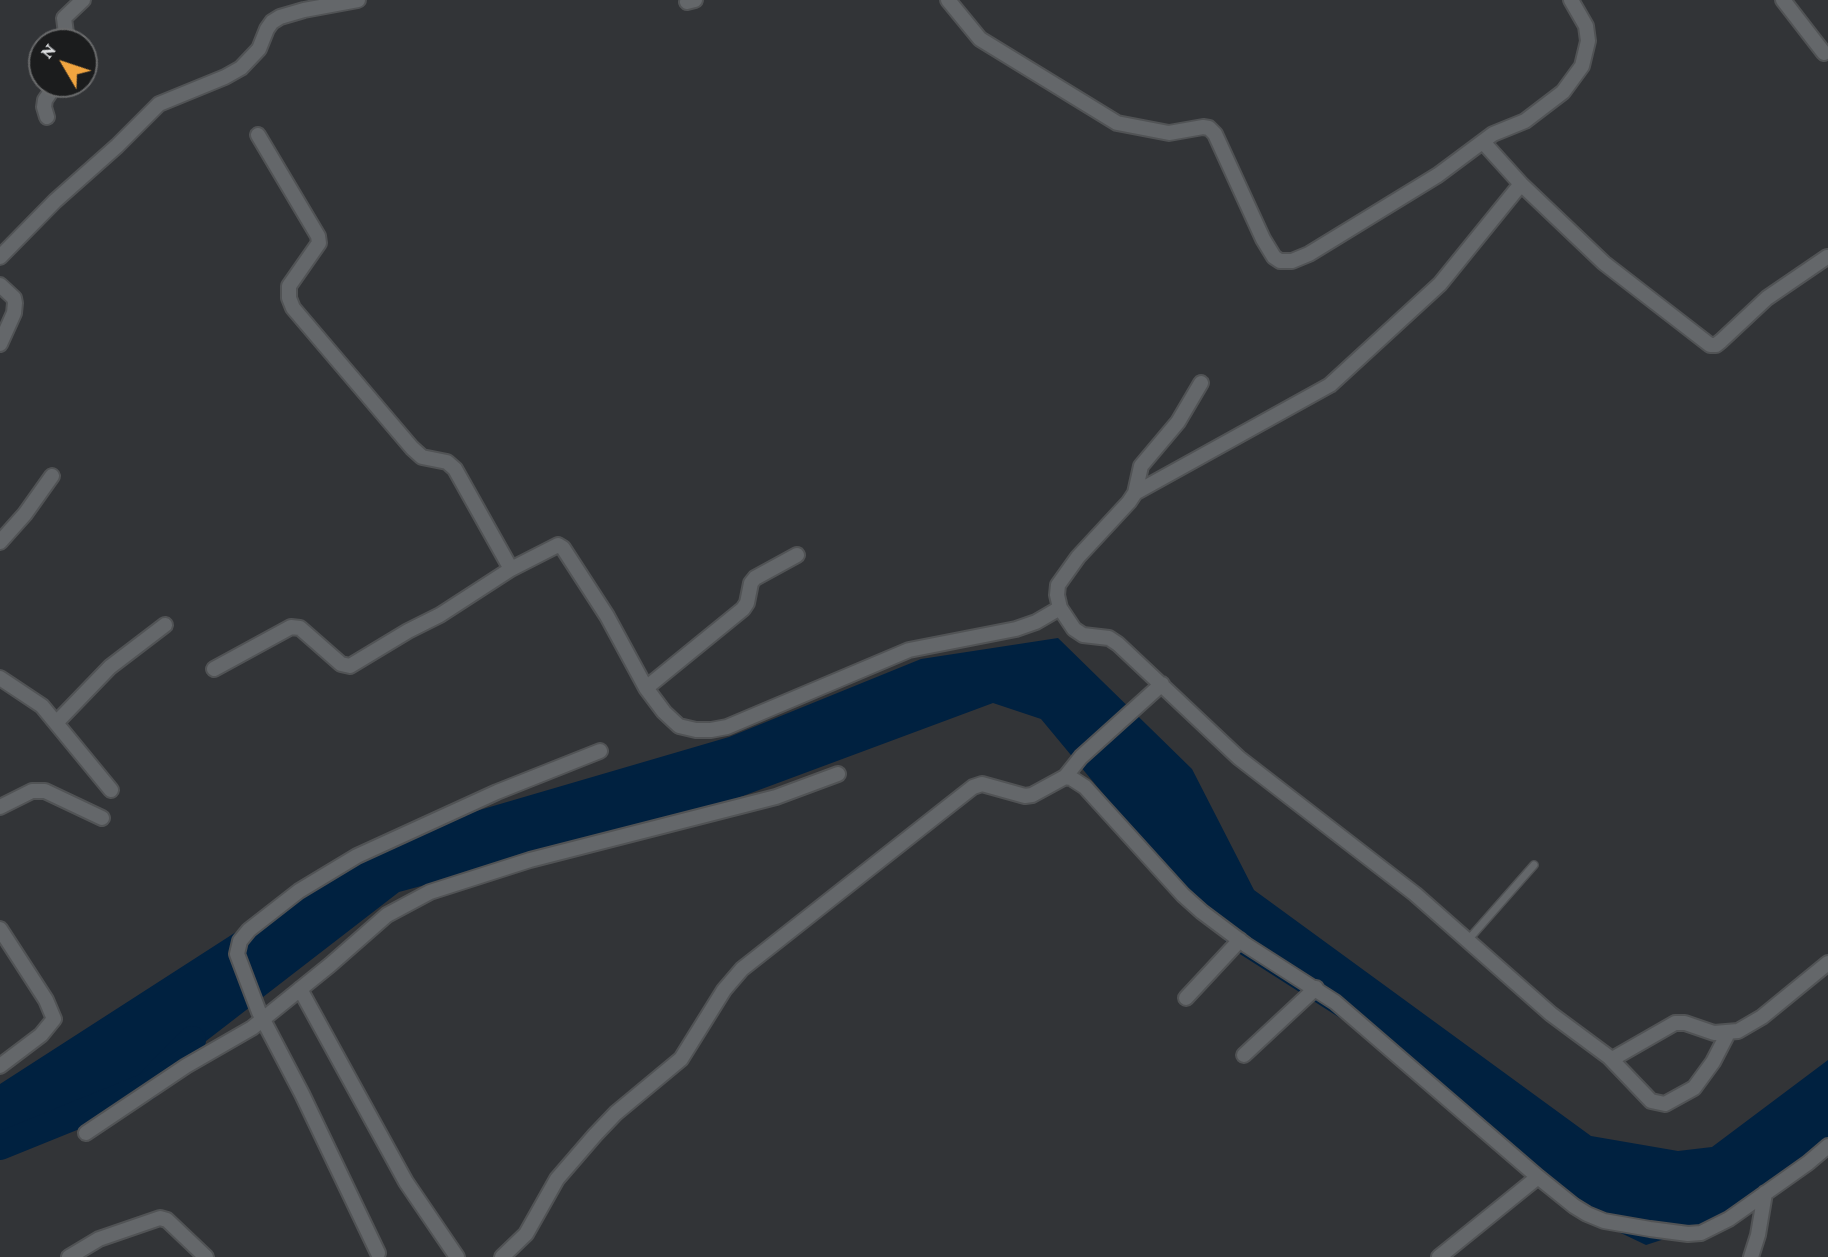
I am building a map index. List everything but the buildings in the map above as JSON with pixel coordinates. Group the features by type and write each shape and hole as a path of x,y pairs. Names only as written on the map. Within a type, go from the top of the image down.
{"street":[{"path":"65,28 64,18 83,0"},
{"path":"0,257 55,201 159,104 241,68 259,48 272,22 304,10 358,0"},
{"path":"948,0 980,39 1117,123 1169,133 1209,128 1215,134 1263,239 1274,257 1280,261 1292,261 1309,254 1438,175 1500,130 1525,121 1563,92 1582,66 1588,41 1586,26 1571,0"},
{"path":"1783,0 1824,52"},
{"path":"46,98 44,107 47,117"},
{"path":"258,135 318,236 319,243 289,286 289,298 293,308 412,449 422,457 447,463 455,469 511,569"},
{"path":"1483,142 1521,184 1604,263 1710,345 1716,345 1768,298 1827,257"},
{"path":"1521,184 1440,284 1329,385 1135,493 1066,572 1058,586 1060,608 1074,629 1083,635 1109,638 1118,644 1239,758 1415,894 1551,1014 1609,1057 1651,1101 1665,1104 1694,1088 1713,1062 1727,1033"},
{"path":"0,285 14,298 15,303 0,344"},
{"path":"1135,493 1141,466 1178,422 1201,383"},
{"path":"0,542 25,514 52,476"},
{"path":"214,669 291,627 300,628 341,664 350,666 440,615 511,569 558,545 563,548 607,616 646,688 672,722 695,730 727,727 909,650 1016,629 1036,622 1060,608"},
{"path":"646,688 743,609 755,578 797,555"},
{"path":"56,723 110,667 165,625"},
{"path":"0,678 30,697 56,723 111,790"},
{"path":"502,1257 526,1234 557,1179 595,1135 616,1113 681,1059 724,990 742,969 973,787 982,784 1025,796 1032,795 1065,777 1081,757 1162,684"},
{"path":"378,1253 302,1094 260,1016 237,954 240,941 249,930 299,891 357,856 497,792 600,751"},
{"path":"86,1133 186,1066 252,1028 260,1016 300,989 387,915 430,892 530,860 776,797 838,774"},
{"path":"1065,777 1085,787 1183,895 1202,912 1335,1002 1574,1206 1604,1220 1688,1234 1701,1233 1729,1219 1828,1146"},
{"path":"0,807 32,791 45,791 102,818"},
{"path":"0,929 46,1000 54,1019 41,1035 0,1066"},
{"path":"1186,998 1240,940"},
{"path":"1609,1057 1614,1058 1675,1023 1685,1023 1714,1033 1738,1031 1762,1017 1828,963"},
{"path":"1244,1055 1316,988"},
{"path":"300,989 406,1182 457,1257"},
{"path":"1439,1257 1538,1177"},
{"path":"1751,1257 1758,1235 1765,1193"},
{"path":"69,1257 99,1239 160,1218 167,1220 206,1257"}],"lane":[{"path":"1468,941 1534,865"}],"water":[{"path":"1058,638 1192,769 1254,890 1591,1136 1678,1151 1712,1147 1828,1060 1828,1143 1744,1213 1646,1245 1558,1203 1351,1025 1232,949 1041,719 993,703 716,806 399,892 197,1048 0,1160 0,1084 368,847 401,833 729,737 921,659"}],"waterway":[{"path":"0,1146 146,1087 192,1040"}]}
